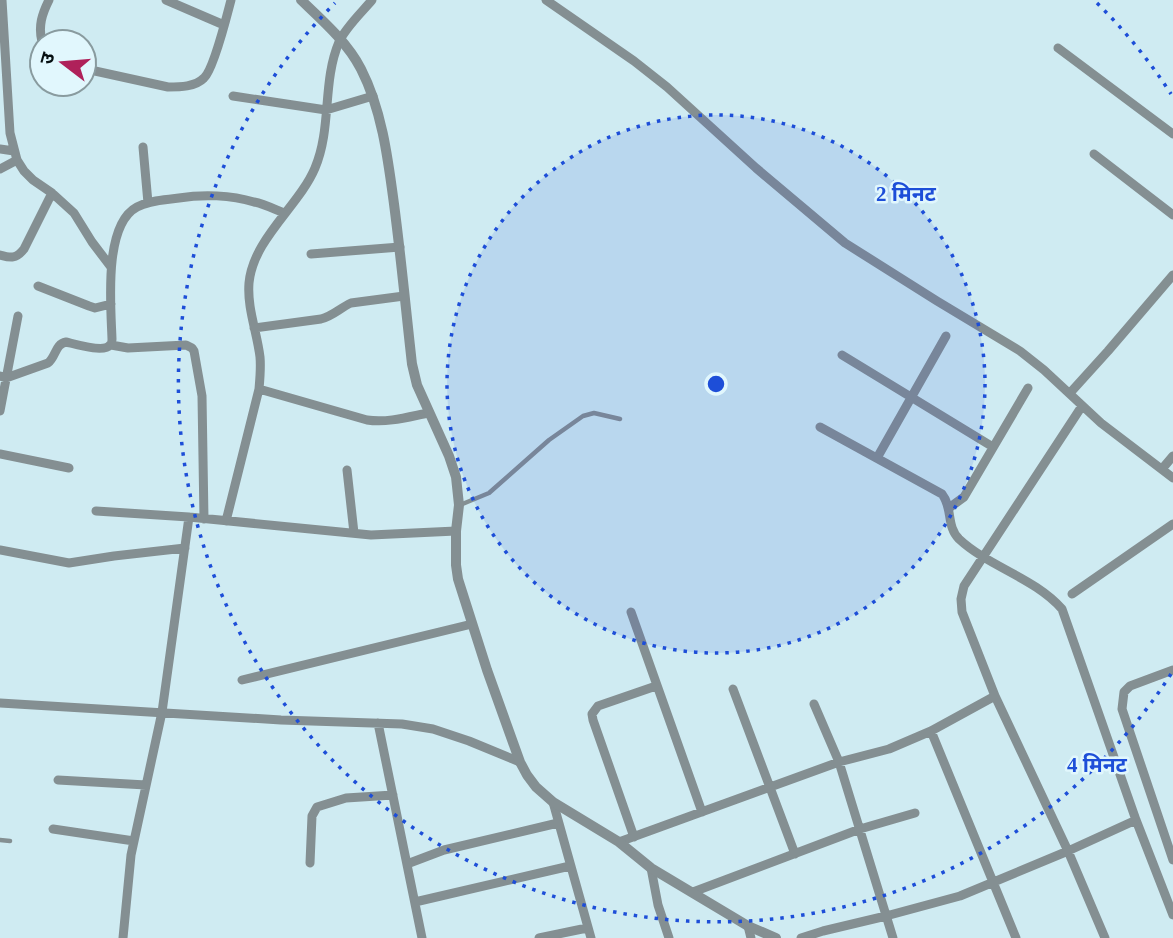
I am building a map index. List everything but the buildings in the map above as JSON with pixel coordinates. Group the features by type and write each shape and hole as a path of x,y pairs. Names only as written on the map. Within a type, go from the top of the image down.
{"street":[{"path":"2,0 10,132 15,155 33,180 74,213 111,267"},
{"path":"40,28 49,0"},
{"path":"166,0 224,25"},
{"path":"98,71 168,87 192,85 206,76 212,63 231,0"},
{"path":"302,0 340,39 360,68 373,96 390,168 416,385 456,477 459,505 456,531 458,579 520,762 536,786 553,802 619,842 651,868 748,926 776,938"},
{"path":"226,521 259,389 261,371 249,300 249,281 253,266 265,241 315,169 323,148 330,75 340,39 372,0"},
{"path":"546,0 667,87 756,168 845,243 1020,351 1101,423 1173,478"},
{"path":"1058,48 1173,134"},
{"path":"233,96 327,110 373,96"},
{"path":"143,147 148,203"},
{"path":"0,149 15,155"},
{"path":"1094,154 1173,215"},
{"path":"0,169 15,155"},
{"path":"0,255 19,255 52,193"},
{"path":"111,345 111,267 115,246 131,211 148,203 206,196 257,202 284,213"},
{"path":"311,254 400,247"},
{"path":"1070,393 1173,275"},
{"path":"38,286 95,308 111,304"},
{"path":"254,328 321,319 351,303 404,296"},
{"path":"0,411 3,377 18,316"},
{"path":"877,458 946,335"},
{"path":"3,377 48,363 59,346 66,342 99,348 111,345 128,348 186,345 192,348 202,396 204,519"},
{"path":"842,355 993,447"},
{"path":"949,508 964,497 1028,388"},
{"path":"259,389 367,421 378,422 428,413"},
{"path":"1082,406 964,586 961,599 962,612 995,696 1068,851 1105,938"},
{"path":"820,426 942,494 948,503 950,524 957,537 987,552 1047,594 1062,609 1136,820 1173,915"},
{"path":"0,454 69,468"},
{"path":"1162,470 1173,456"},
{"path":"347,470 354,533"},
{"path":"96,512 189,517 371,535 456,531"},
{"path":"123,938 134,841 162,712 189,517"},
{"path":"1072,594 1173,524"},
{"path":"0,550 69,563 185,548"},
{"path":"631,612 702,811"},
{"path":"242,680 472,624"},
{"path":"1173,670 1130,686 1124,692 1122,709 1171,846 1173,860"},
{"path":"634,836 592,714 598,706 656,686"},
{"path":"733,689 795,854"},
{"path":"619,842 839,762 889,749 931,731 995,696"},
{"path":"0,703 281,720 402,724 433,729 520,762"},
{"path":"814,704 839,762 893,938"},
{"path":"377,723 422,938"},
{"path":"931,731 1016,938"},
{"path":"58,780 146,785"},
{"path":"310,863 312,817 317,807 345,798 393,795"},
{"path":"539,938 589,933 553,802"},
{"path":"693,892 860,829 915,813"},
{"path":"802,938 960,895 1136,820"},
{"path":"407,864 444,850 558,823"},
{"path":"53,829 134,841"},
{"path":"415,902 570,866"},
{"path":"651,868 657,905 669,938"},
{"path":"748,926 751,938"}],"lane":[{"path":"459,505 489,493 549,440 583,416 594,413 620,419"},
{"path":"0,840 10,841"}]}
